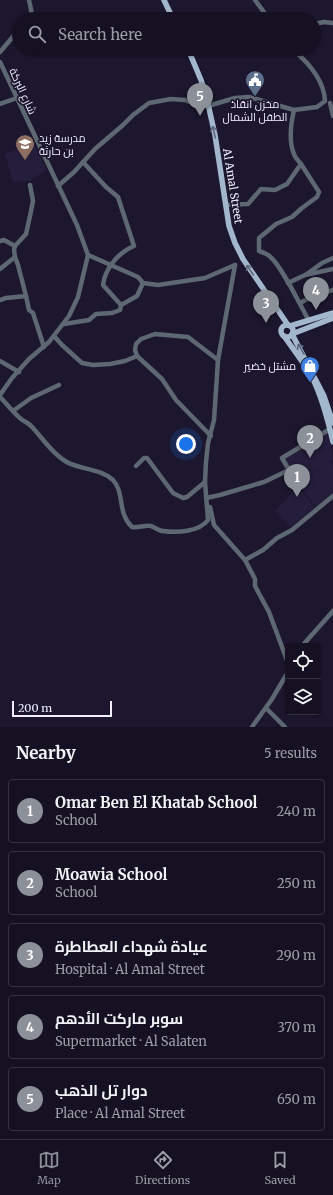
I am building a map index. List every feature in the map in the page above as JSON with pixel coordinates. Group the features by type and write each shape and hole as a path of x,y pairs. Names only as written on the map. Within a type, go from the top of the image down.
{"main road":[{"path":"164,0 170,12"},
{"name":"Al Amal Street","path":"191,56 201,80 208,106 229,226 238,249 277,310 289,325"},
{"path":"333,314 284,326 282,329 282,333 312,377 322,401 333,442"},
{"path":"284,336 288,336 333,318"},
{"path":"289,325 293,330 292,334 324,396 333,423"}],"street":[{"path":"255,0 264,12"},
{"path":"30,2 32,12"},
{"path":"321,23 333,23"},
{"path":"0,52 12,38"},
{"path":"301,56 312,70 325,91 333,116"},
{"name":"شارع البركة","path":"0,62 61,192 88,255"},
{"path":"58,186 95,149 133,115 149,103 171,99 185,100 197,105 208,106 234,98 249,97 294,110 317,107 329,103"},
{"path":"0,104 17,98"},
{"path":"294,110 291,125 291,141 294,154 319,192 317,197 292,217 276,224 259,238 259,251 268,255 275,262 309,321"},
{"path":"83,162 106,187 118,197 134,246 125,250 111,265 104,278 103,285 121,305"},
{"path":"225,205 248,204 261,189 275,190 287,184 301,164"},
{"path":"30,185 33,201 30,216 26,234 15,246 15,257 29,310 33,313 44,347"},
{"path":"0,241 4,240 15,246"},
{"path":"88,255 138,277 143,284 158,285 205,278 235,265 218,360 214,420 208,443 205,482 208,520 205,524 192,530 162,531 150,526 132,527 124,518 121,499 114,482 102,474 65,461 43,440 33,427 13,411 0,396 12,378 19,372 29,359 44,347 69,316 78,297 88,255"},
{"path":"0,269 15,257"},
{"path":"288,283 305,275 322,263 333,258"},
{"path":"305,275 333,269"},
{"path":"64,324 89,320 96,314 112,313 120,310 121,305 137,296 143,284"},
{"path":"300,303 311,297 333,290"},
{"path":"0,300 26,296"},
{"path":"211,436 176,400 162,379 137,356 135,350 136,344 141,339 155,334 188,337 218,360"},
{"path":"54,336 82,363 93,365 110,364 125,361 137,356"},
{"path":"0,361 19,372"},
{"path":"13,411 31,398 59,385"},
{"path":"206,498 264,482 289,470 282,458 330,429"},
{"path":"136,466 144,458 147,458 173,492 183,498 187,497 205,482"},
{"path":"245,560 263,550 277,538 292,530 333,496"},
{"path":"207,507 210,507 214,526 245,560 269,612 285,655"},
{"path":"305,643 333,611"},
{"path":"252,727 266,708 285,677"},
{"path":"266,708 285,727"}],"shaded area":[{"name":"مدرسة زيد بن حارثة","path":"33,142 46,170 30,181 13,182 5,154"},
{"path":"328,432 333,457 331,461 333,466 333,494 316,507 298,485 328,463 297,484 282,461"},
{"path":"298,487 315,507 291,527 275,511"}],"place":[{"name":"مخزن انقاذ الطفل الشمال","path":"255,97"},
{"name":"دوار تل الذهب","path":"200,116"},
{"name":"مدرسة زيد بن حارثة","path":"25,161"},
{"name":"سوبر ماركت الأدهم","path":"316,310"},
{"name":"عيادة شهداء العطاطرة","path":"266,323"},
{"name":"مشتل خضير","path":"310,383"},
{"name":"Moawia School","path":"310,458"},
{"name":"Omar Ben El Khatab School","path":"297,497"}]}
